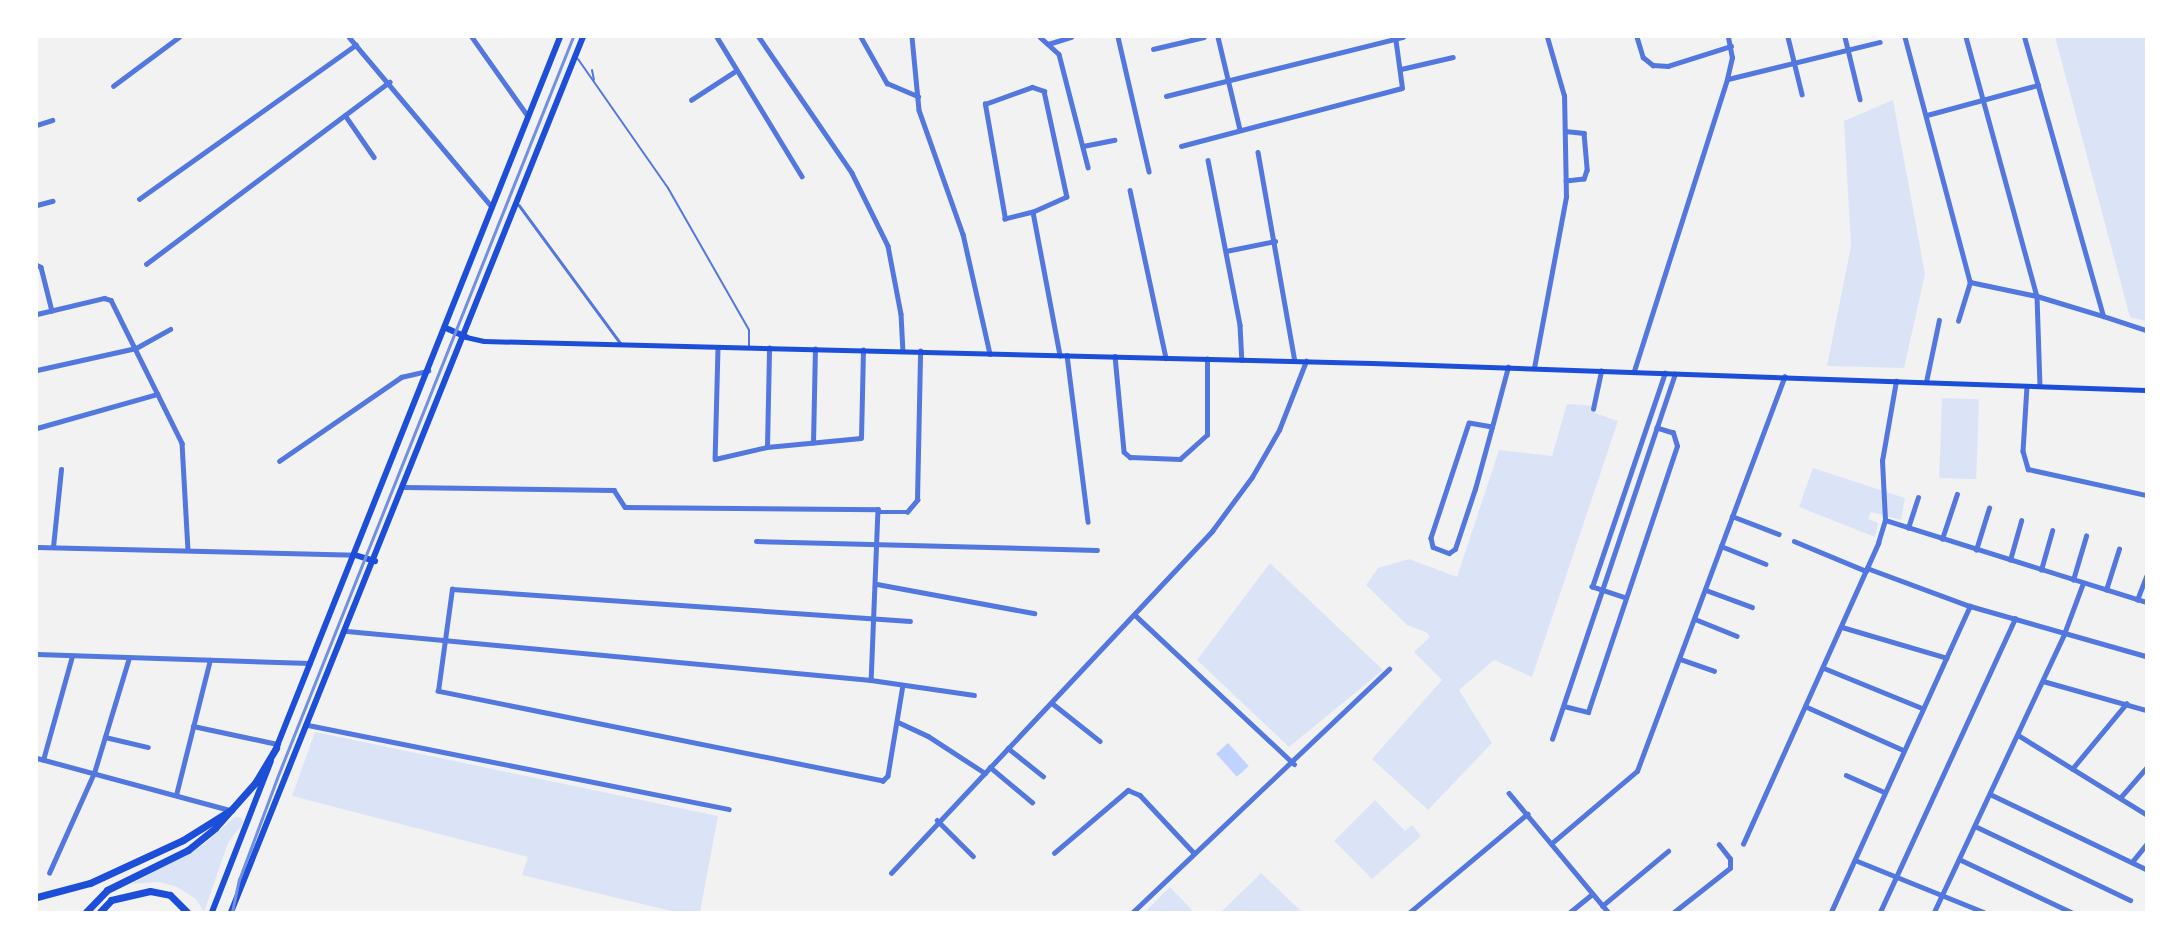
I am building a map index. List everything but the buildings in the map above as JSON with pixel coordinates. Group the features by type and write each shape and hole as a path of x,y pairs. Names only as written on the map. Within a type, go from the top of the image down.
{"highway":[{"path":"86,912 122,882 188,850 231,810 255,783 277,746"},
{"path":"37,897 90,883 183,840 231,810"},
{"path":"100,912 111,900 150,891 170,895 187,912"}],"main road":[{"path":"212,912 429,371 559,37"},
{"path":"231,912 466,337 583,37"},
{"path":"446,328 484,341 1306,361 2146,390"},
{"path":"355,555 375,561"}],"street":[{"path":"113,86 179,37"},
{"path":"349,37 492,207"},
{"path":"472,37 528,116"},
{"path":"717,37 734,72 802,176"},
{"path":"759,37 852,173 888,246 901,314 903,350"},
{"path":"861,37 887,83 918,96"},
{"path":"912,37 918,96 963,234 990,354"},
{"path":"1040,37 1059,54 1088,167"},
{"path":"1047,44 1071,37"},
{"path":"1118,37 1149,171"},
{"path":"1153,49 1203,37"},
{"path":"1218,37 1240,129"},
{"path":"1166,96 1403,37"},
{"path":"1534,368 1564,217 1566,181 1565,131 1560,85 1547,37"},
{"path":"1637,37 1643,57 1653,65 1668,66 1731,46"},
{"path":"1634,372 1727,79 1731,46 1728,37"},
{"path":"1788,37 1802,94"},
{"path":"1844,37 1860,99"},
{"path":"1905,37 1970,282 1958,321"},
{"path":"1966,37 2037,296 2040,386"},
{"path":"2024,37 2103,316"},
{"path":"1181,146 1404,84 1395,38"},
{"path":"1727,79 1880,42"},
{"path":"139,200 356,45"},
{"path":"1401,69 1453,57"},
{"path":"691,100 734,72"},
{"path":"146,264 389,82"},
{"path":"1927,115 1983,97 2038,85"},
{"path":"1036,87 1044,90 1067,197 1034,212 1009,219 1003,215 984,111 990,100 1036,87"},
{"path":"345,115 374,157"},
{"path":"37,125 52,120"},
{"path":"1565,131 1584,133 1587,170 1584,179 1566,181"},
{"path":"1083,146 1114,140"},
{"path":"1258,152 1295,361"},
{"path":"1208,160 1226,251 1242,360"},
{"path":"1130,190 1166,358"},
{"path":"37,205 52,201"},
{"path":"519,205 621,344"},
{"path":"1034,212 1063,355 1088,522"},
{"path":"1226,251 1275,241"},
{"path":"37,265 41,267 51,311"},
{"path":"1970,282 2037,296 2146,330"},
{"path":"37,314 108,298 183,443 188,550"},
{"path":"1926,382 1939,320"},
{"path":"37,370 136,348 170,329"},
{"path":"719,348 715,458 767,447 861,438 863,350"},
{"path":"767,447 769,348"},
{"path":"813,443 815,349"},
{"path":"405,487 614,490 625,507 907,512 917,500 920,351"},
{"path":"1115,356 1124,452 1130,457 1180,458 1207,435 1207,359"},
{"path":"891,873 937,820 1052,703 1212,531 1252,477 1279,430 1306,361"},
{"path":"1492,427 1469,423 1431,538 1433,547 1449,552 1455,549 1492,427 1508,367"},
{"path":"1593,409 1601,370"},
{"path":"279,461 401,377 429,371"},
{"path":"1626,598 1592,586 1665,373"},
{"path":"1552,739 1676,373"},
{"path":"1552,843 1637,771 1784,377"},
{"path":"1743,844 1807,707 1867,570 1885,520 1882,461 1896,381"},
{"path":"2027,386 2023,451 2028,469 2146,495"},
{"path":"37,428 157,394"},
{"path":"1564,706 1588,712 1677,446 1673,433 1649,420"},
{"path":"52,547 61,469"},
{"path":"1942,539 1957,494"},
{"path":"1908,528 1918,498"},
{"path":"1976,550 1989,508"},
{"path":"871,680 879,511"},
{"path":"1732,516 1779,534"},
{"path":"1885,520 2146,602"},
{"path":"2010,560 2021,521"},
{"path":"2041,570 2052,531"},
{"path":"2073,580 2087,536"},
{"path":"756,541 1097,550"},
{"path":"1794,541 1970,606 2146,656"},
{"path":"1721,546 1766,564"},
{"path":"37,547 355,555"},
{"path":"2106,590 2119,548"},
{"path":"2137,600 2146,577"},
{"path":"1934,912 2043,681 2083,583"},
{"path":"877,584 1034,613"},
{"path":"902,685 888,776 883,781 438,691 452,589 910,621"},
{"path":"1706,590 1752,607"},
{"path":"1830,912 1970,606"},
{"path":"1135,615 1294,764"},
{"path":"1695,619 1737,636"},
{"path":"1880,912 2015,619"},
{"path":"1842,627 1947,657"},
{"path":"347,631 871,680 974,695"},
{"path":"37,654 311,663"},
{"path":"72,656 40,759 231,810"},
{"path":"49,873 94,773 129,658"},
{"path":"1679,659 1714,671"},
{"path":"176,796 209,660"},
{"path":"1824,668 1922,708"},
{"path":"1133,912 1194,853 1294,764 1389,669"},
{"path":"2043,681 2146,709"},
{"path":"1052,703 1100,741"},
{"path":"2072,769 2126,704"},
{"path":"1807,707 1903,750"},
{"path":"898,722 928,736 985,773"},
{"path":"308,725 729,809"},
{"path":"193,726 277,746"},
{"path":"2018,735 2146,814"},
{"path":"105,737 148,747"},
{"path":"1008,748 1043,776"},
{"path":"990,767 1032,802"},
{"path":"2120,798 2146,768"},
{"path":"1846,775 1884,792"},
{"path":"1054,853 1128,790 1140,795 1194,853"},
{"path":"1509,793 1608,912"},
{"path":"1990,794 2146,869"},
{"path":"1410,912 1527,814"},
{"path":"937,820 973,856"},
{"path":"1975,826 2130,900"},
{"path":"1674,912 1730,868 1730,859 1718,845"},
{"path":"2132,862 2146,845"},
{"path":"1602,906 1668,850"},
{"path":"1959,859 2071,912"},
{"path":"1855,860 1943,893 1984,912"},
{"path":"1570,912 1592,894"}],"lane":[{"path":"576,57 668,188 749,330 749,348"},
{"path":"592,70 594,81"}],"shaded area":[{"path":"2055,37 2146,37 2146,321 2130,317"},
{"path":"1893,100 1925,274 1904,368 1827,366 1851,246 1844,121"},
{"path":"1942,398 1979,399 1976,479 1939,478"},
{"path":"1567,404 1597,406 1595,413 1618,421 1532,677 1494,660 1459,690 1492,743 1428,810 1372,759 1442,680 1414,652 1430,637 1426,632 1407,625 1366,585 1378,568 1409,559 1457,577 1499,450 1552,456"},
{"path":"1813,468 1905,498 1901,520 1871,512 1868,519 1878,523 1875,537 1799,507"},
{"path":"1270,563 1383,670 1289,747 1197,660"},
{"path":"315,732 718,816 700,912 675,912 522,875 528,857 292,796"},
{"path":"1375,800 1405,831 1412,825 1421,836 1372,879 1334,841"},
{"path":"235,817 242,818 243,823 228,843 204,912 196,899 177,887 160,882 131,884 204,844"},
{"path":"1261,873 1302,912 1221,912"},
{"path":"1170,887 1194,912 1145,912"}],"water":[{"path":"1228,743 1249,766 1237,777 1216,754"}],"railway":[{"path":"232,912 239,880 279,773 573,37"}]}
